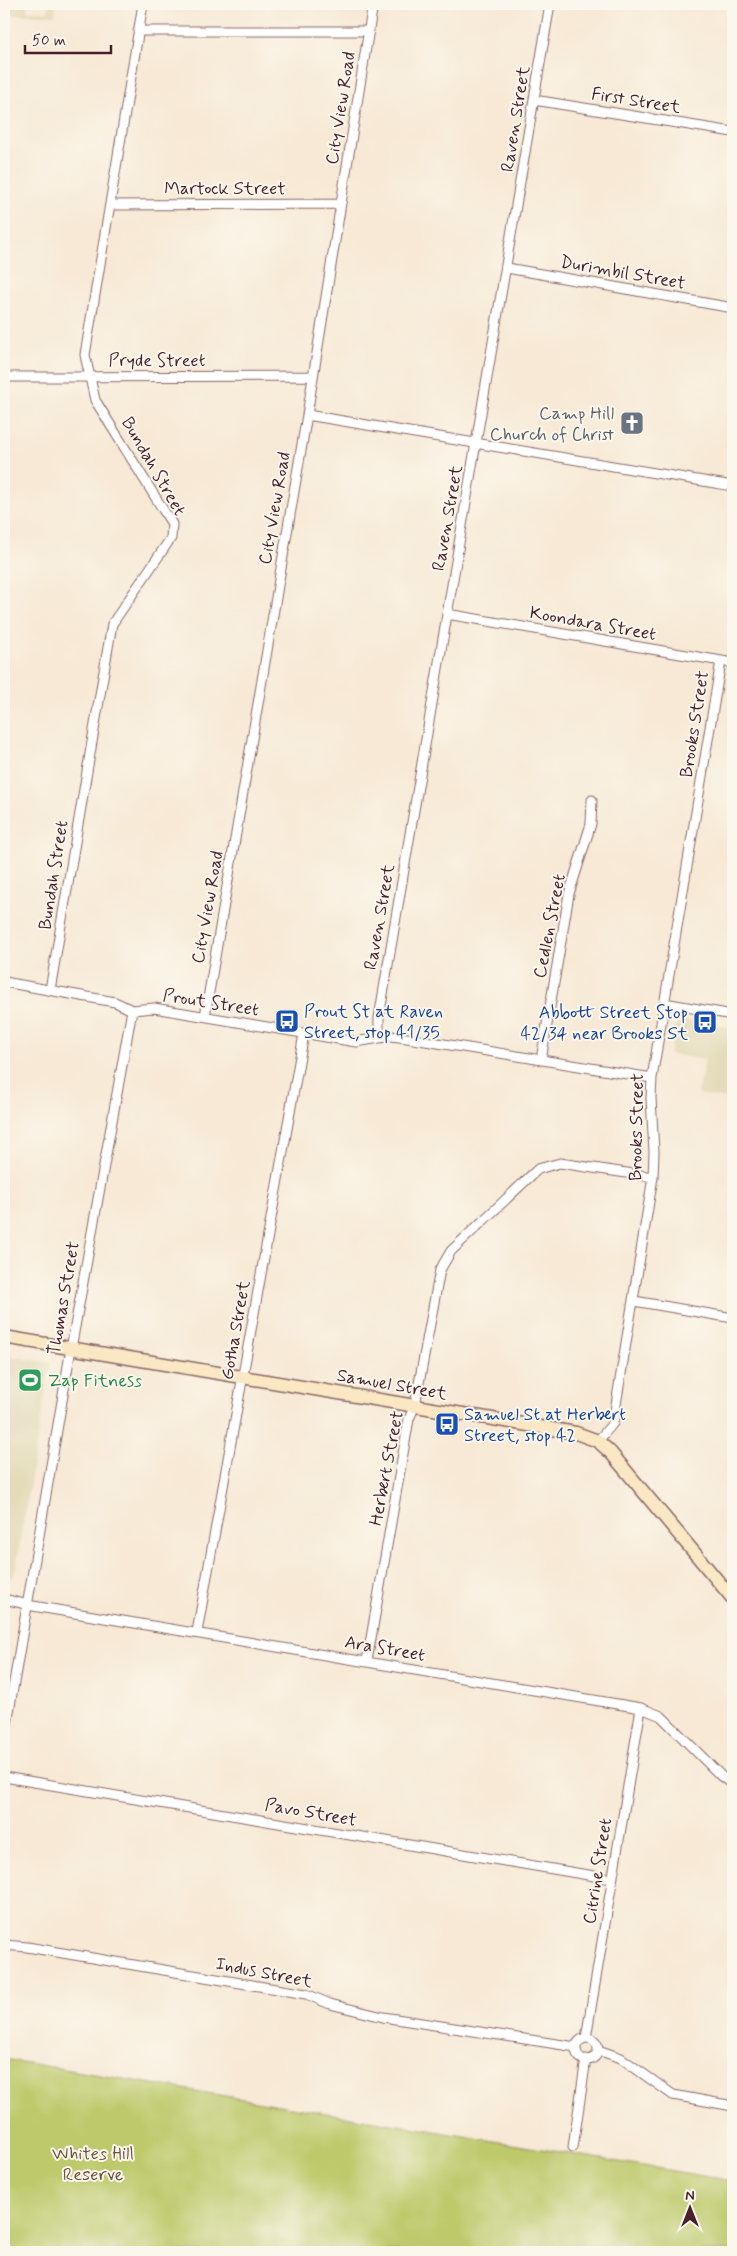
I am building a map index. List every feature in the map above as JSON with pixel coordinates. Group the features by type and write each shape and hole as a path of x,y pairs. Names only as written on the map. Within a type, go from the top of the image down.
{"street":[{"name":"Bundah Street","path":"50,990 112,624 171,538 173,528 96,400 85,355 143,4"},
{"name":"City View Road","path":"205,1016 307,415 311,376 373,4"},
{"name":"Raven Street","path":"379,1038 379,1018 550,4"},
{"path":"138,31 368,31"},
{"name":"First Street","path":"534,100 733,132"},
{"name":"Martock Street","path":"110,205 340,204"},
{"name":"Durimbil Street","path":"507,268 733,308"},
{"name":"Pryde Street","path":"4,377 311,376"},
{"path":"307,415 733,486"},
{"name":"Koondara Street","path":"447,614 733,663"},
{"name":"Brooks Street","path":"598,1441 613,1423 634,1301 653,1178 654,1152 650,1098 652,1078 721,661"},
{"name":"Cedlen Street","path":"541,1060 569,894 591,824 592,800"},
{"name":"Prout Street","path":"4,982 115,1002 132,1010 154,1008 356,1042 379,1038 407,1038 652,1078"},
{"path":"664,1004 733,1015"},
{"name":"Thomas Street","path":"4,1740 26,1604 132,1010"},
{"name":"Gotha Street","path":"197,1632 304,1034"},
{"name":"Herbert Street","path":"367,1661 409,1419 415,1405 440,1270 451,1251 538,1169 560,1163 653,1178"},
{"path":"634,1301 733,1318"},
{"name":"Samuel Street","path":"4,1337 576,1433 598,1441 611,1454 733,1597"},
{"name":"Ara Street","path":"4,1599 641,1708 662,1716 721,1776 733,1785"},
{"name":"Citrine Street","path":"586,2038 641,1708"},
{"name":"Pavo Street","path":"4,1777 612,1879"},
{"name":"Indus Street","path":"4,1946 37,1949 298,1993 330,2004 383,2017 576,2047"},
{"path":"586,2038 595,2041 598,2050 594,2057 586,2060 578,2056 576,2047 580,2041 586,2038"},
{"path":"598,2050 621,2058 673,2095 733,2106"},
{"path":"573,2147 586,2060"}],"shaded area":[{"path":"4,4 27,4 27,11 48,11 49,4 56,4 55,15 4,15"},
{"path":"683,1020 733,1028 733,1100 698,1094 705,1060 670,1054 675,1026"},
{"path":"4,1355 50,1363 14,1577 4,1581"}],"green space":[{"name":"Whites Hill Reserve","path":"4,2059 733,2181 733,2252 4,2252"}],"place":[{"name":"Camp Hill Church of Christ","path":"632,423"},
{"name":"Prout St at Raven Street, stop 41/35","path":"287,1021"},
{"name":"Abbott Street Stop 42/34 near Brooks St","path":"705,1022"},
{"name":"Zap Fitness","path":"30,1380"},
{"name":"Samuel St at Herbert Street, stop 42","path":"447,1424"}]}
